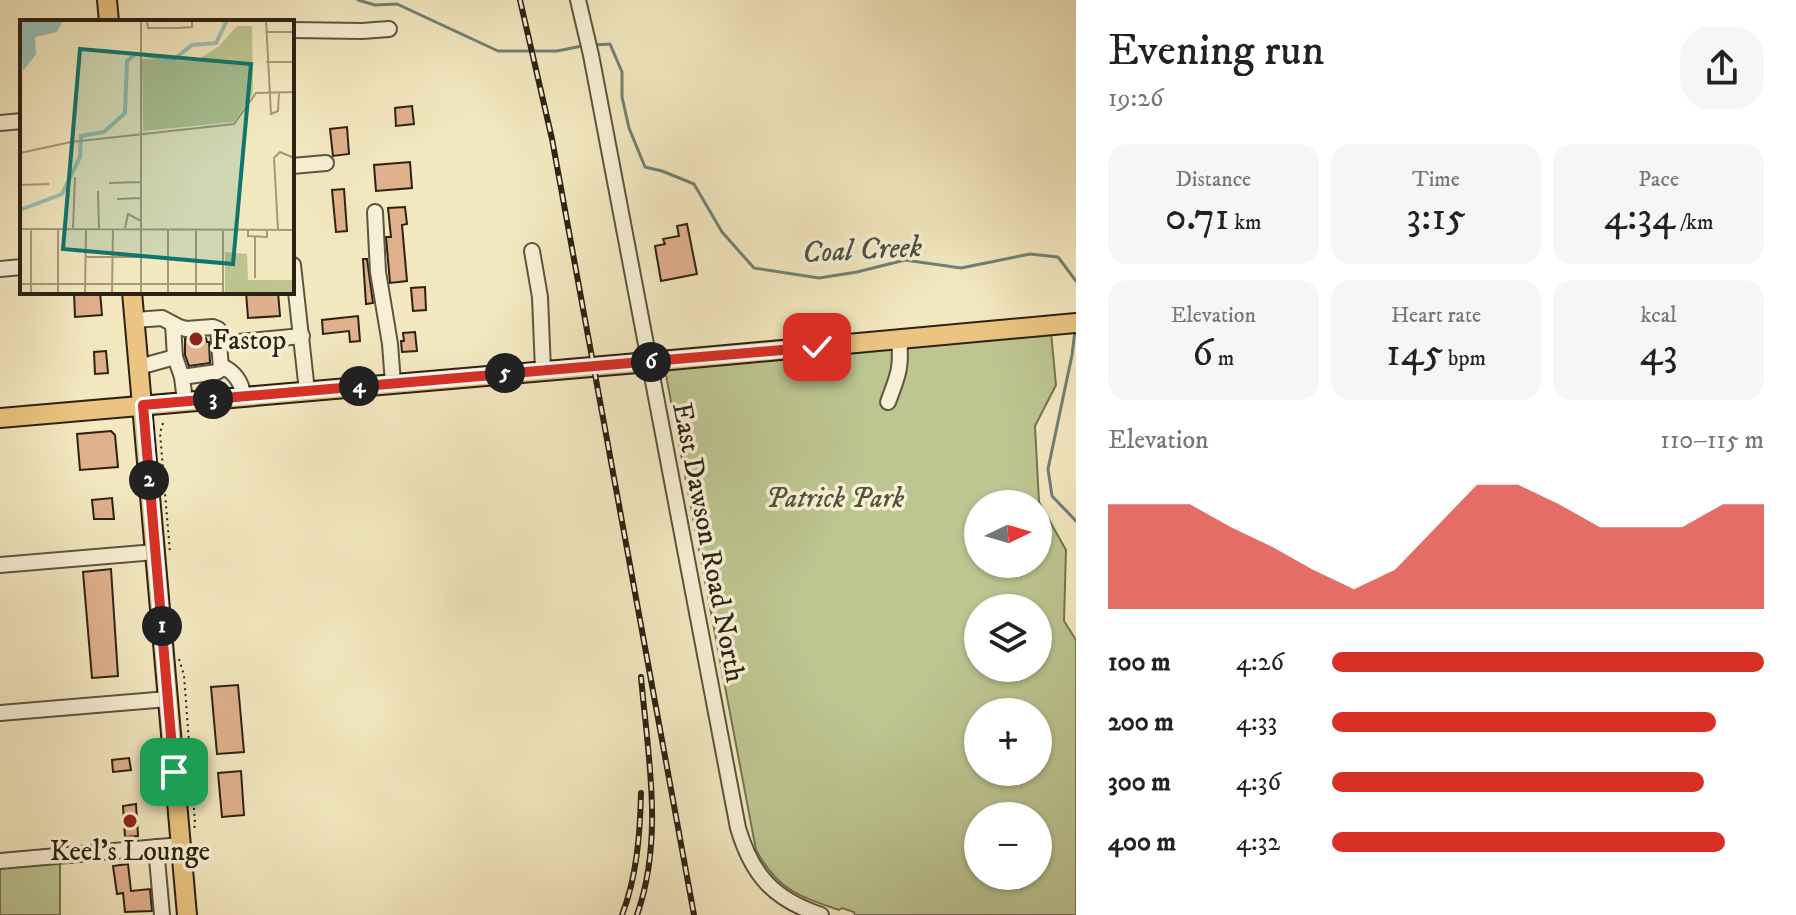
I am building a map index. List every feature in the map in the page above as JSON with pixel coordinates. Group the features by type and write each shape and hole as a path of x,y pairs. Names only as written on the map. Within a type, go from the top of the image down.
{"main road":[{"path":"107,0 109,20"},
{"path":"132,294 163,557 168,699 187,839 183,874 187,915"},
{"path":"0,418 1067,323"}],"street":[{"name":"East Dawson Road North","path":"578,0 738,828 752,866 763,880 802,909 821,915"},
{"path":"294,30 389,29"},
{"path":"0,123 20,121"},
{"path":"294,166 326,163"},
{"path":"375,212 378,272 393,383"},
{"path":"532,251 540,297 543,370"},
{"path":"0,269 20,267"},
{"path":"294,273 307,391"},
{"path":"135,320 162,318 186,329 218,329 220,371 182,377"},
{"path":"173,324 175,357 185,401"},
{"path":"239,342 302,336"},
{"path":"888,402 900,373 899,339"},
{"path":"139,367 175,357"},
{"path":"222,366 239,381 243,396"},
{"path":"0,565 163,557"},
{"path":"0,713 168,699"},
{"path":"0,861 156,847 187,839"},
{"path":"156,847 162,915"},
{"path":"159,876 183,874"}],"path":[{"path":"163,423 160,433 163,557"},
{"path":"179,655 184,675 195,823 187,839"}],"green space":[{"name":"Patrick Park","path":"1051,332 1056,385 1035,426 1038,490 964,490 964,578 1052,578 1052,525 1066,550 1064,621 1076,640 1076,915 855,915 854,912 839,910 790,890 772,874 756,850 665,370"},
{"path":"60,863 60,915 0,915 0,868"}],"building":[{"path":"412,106 414,124 396,126 395,108"},
{"path":"347,127 349,154 333,156 330,129"},
{"path":"410,162 412,188 376,191 374,165"},
{"path":"344,189 347,231 336,232 332,190"},
{"path":"405,207 407,224 402,225 407,281 390,283 386,237 391,237 388,208"},
{"path":"687,224 697,274 661,281 655,246 665,244 663,239 679,236 677,226"},
{"path":"363,259 367,259 373,303 366,304"},
{"path":"425,287 426,310 413,311 411,288"},
{"path":"74,294 100,294 102,315 75,317"},
{"path":"246,294 278,294 280,316 248,318"},
{"path":"358,316 360,341 350,342 349,331 323,334 322,320"},
{"path":"415,332 417,351 402,352 403,333"},
{"path":"206,338 210,363 189,366 185,339"},
{"path":"106,351 108,373 95,374 94,352"},
{"path":"111,431 115,435 118,467 80,470 77,434"},
{"path":"112,498 114,519 94,519 92,500"},
{"path":"111,569 118,676 92,678 83,572"},
{"path":"238,685 244,752 217,754 211,687"},
{"path":"129,758 131,770 113,772 112,760"},
{"path":"241,771 244,815 222,817 218,773"},
{"name":"Keel's Lounge","path":"136,804 138,836 125,837 123,806"},
{"path":"128,864 131,891 150,889 152,911 125,912 123,893 117,894 113,866"}],"waterway":[{"name":"Coal Creek","path":"358,0 375,5 397,4 498,51 557,51 582,46"},
{"name":"Coal Creek","path":"594,45 610,44 622,72 622,97 629,128 645,167 694,184 722,232 754,268 819,278 905,260 961,268 1030,254 1058,257 1076,281"},
{"name":"Coal Creek","path":"1075,331 1048,469 1052,496 1076,521"}],"railway":[{"path":"520,0 552,139 694,915"},
{"path":"637,915 650,857 652,827 641,677"},
{"path":"622,915 637,855 641,793"}],"place":[{"name":"Fastop","path":"196,339"},
{"name":"Keel's Lounge","path":"130,821"}],"route":[{"path":"174,772 143,405 817,347"}]}
